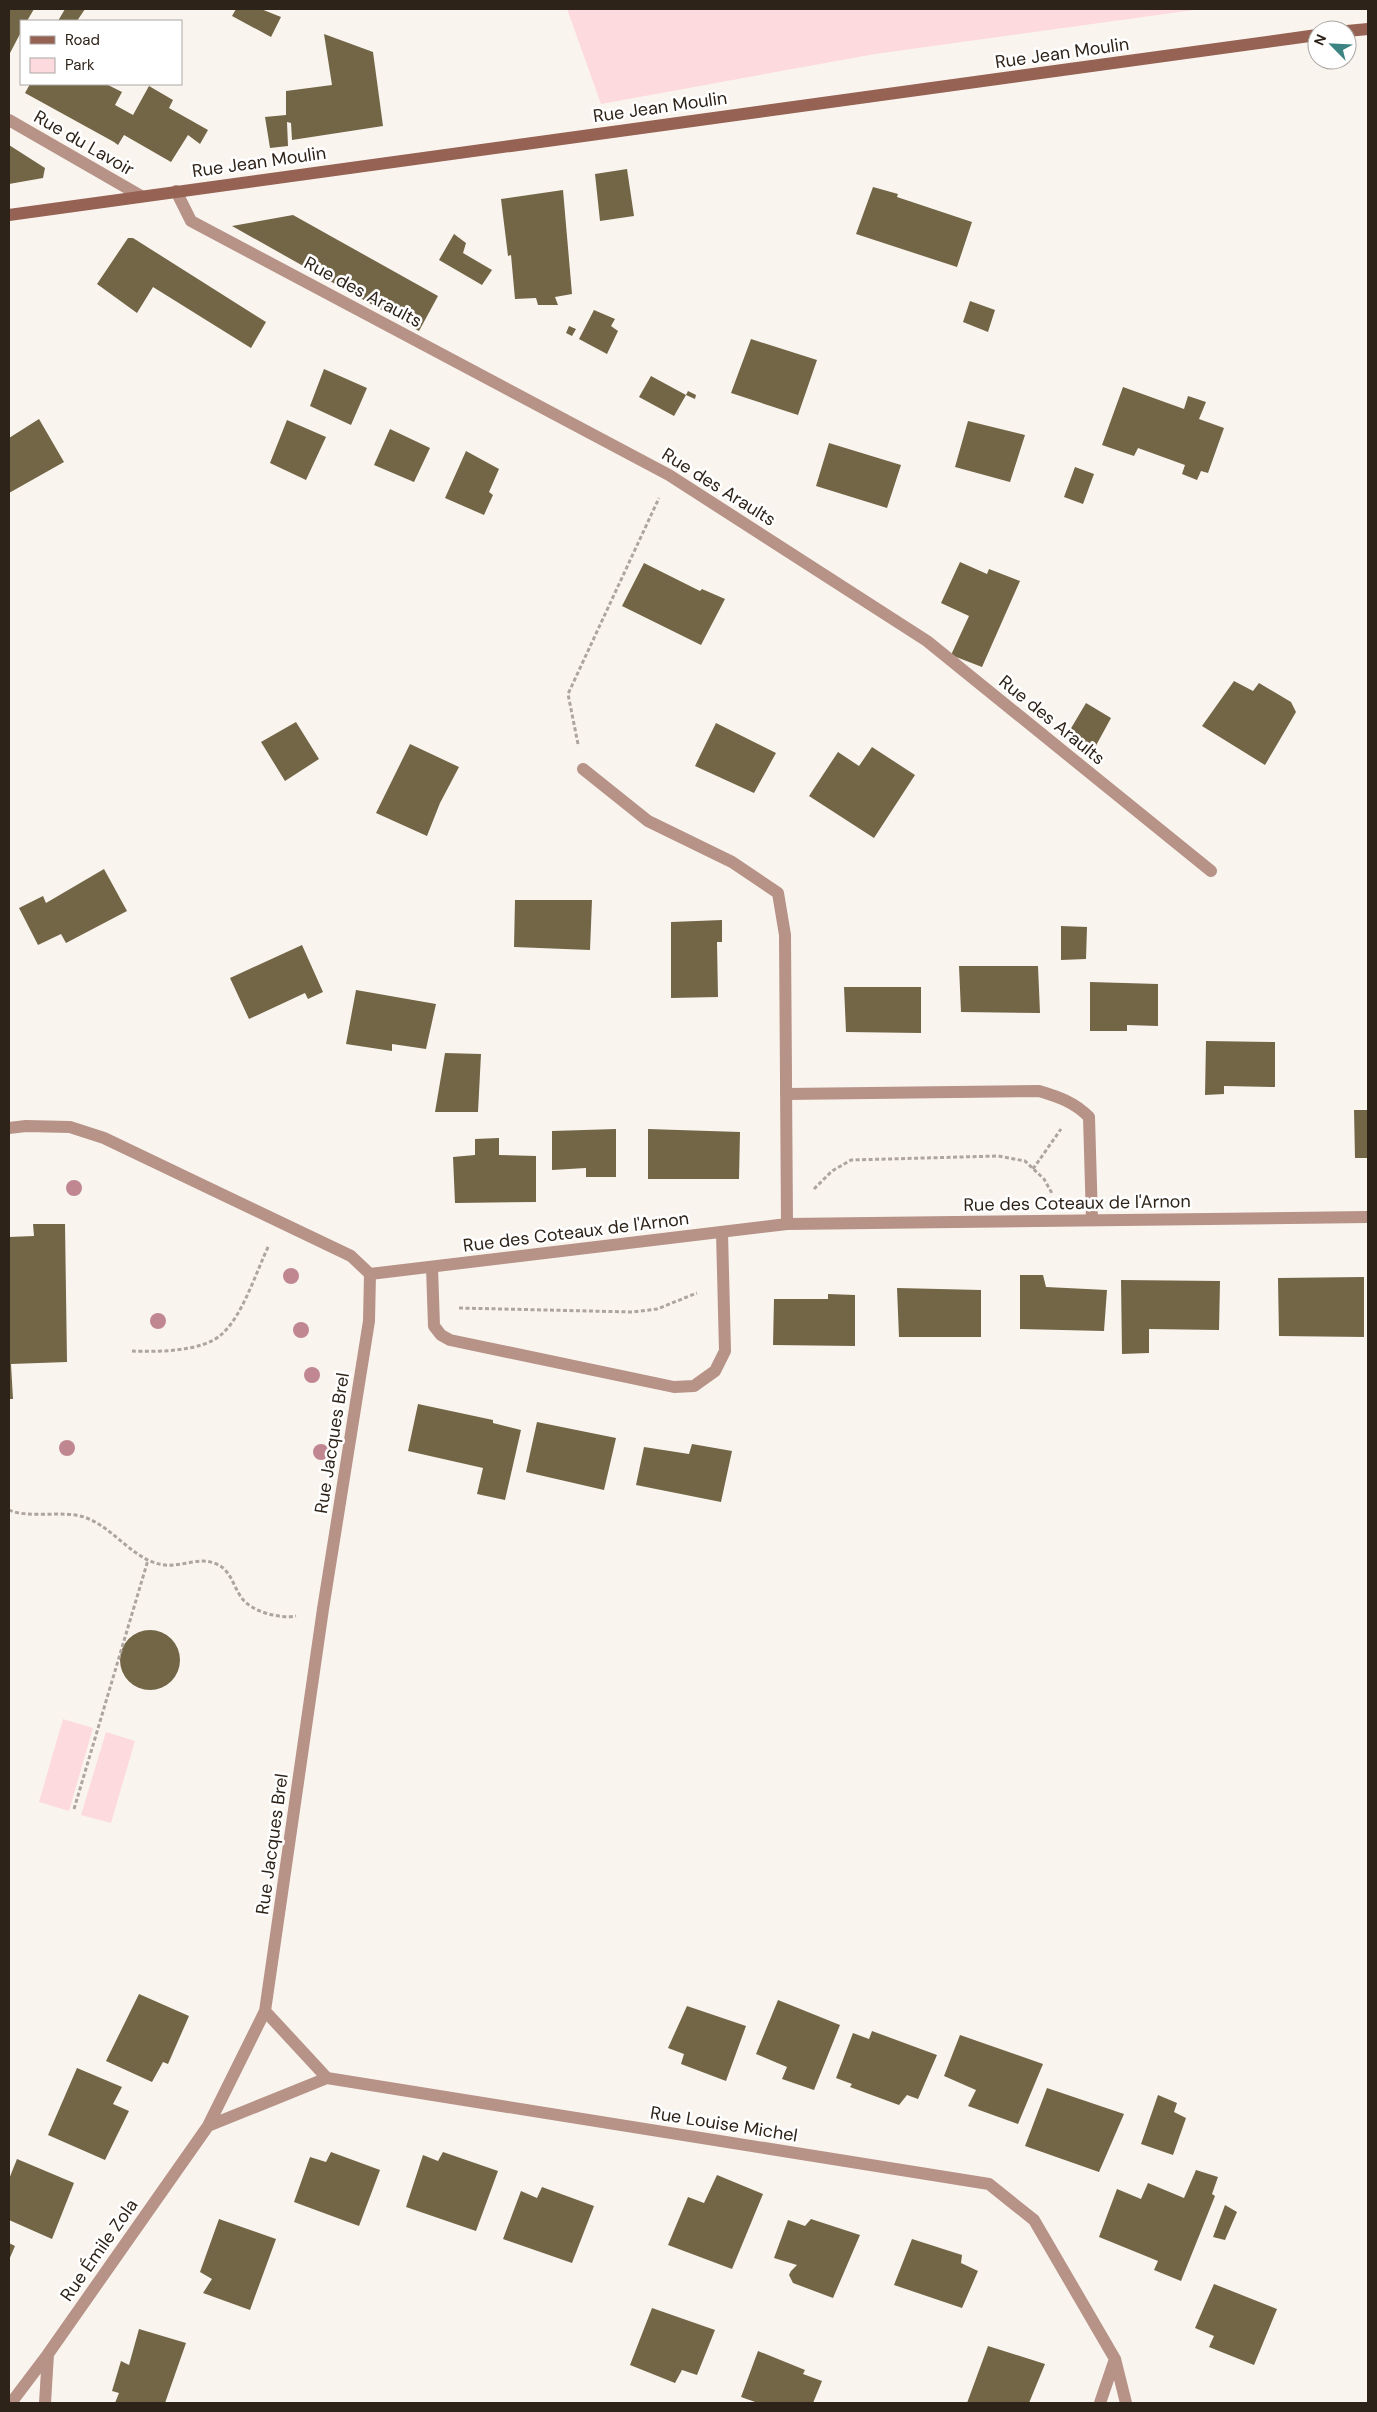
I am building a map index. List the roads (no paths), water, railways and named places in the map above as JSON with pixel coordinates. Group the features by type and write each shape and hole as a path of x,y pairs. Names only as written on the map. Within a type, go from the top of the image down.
{"main road":[{"name":"Rue Jean Moulin","path":"9,215 1307,37"}],"street":[{"name":"Rue du Lavoir","path":"9,120 141,196"},
{"name":"Rue des Araults","path":"176,191 191,221 669,475 927,641 1211,871"},
{"path":"583,768 648,821 732,862 778,893 785,935 786,1224"},
{"path":"786,1094 1038,1091 1061,1097 1076,1105 1089,1117 1092,1220"},
{"path":"9,1128 26,1126 70,1127 104,1138 351,1256 370,1274"},
{"name":"Rue des Coteaux de l'Arnon","path":"370,1274 786,1224 1368,1217"},
{"path":"432,1266 434,1326 441,1335 450,1340 674,1387 694,1386 715,1371 726,1352 722,1232"},
{"name":"Rue Jacques Brel","path":"265,2011 323,1609 369,1321 370,1274"},
{"path":"208,2126 327,2078 265,2011"},
{"name":"Rue Émile Zola","path":"11,2403 48,2354 208,2126 265,2011"},
{"name":"Rue Louise Michel","path":"327,2078 989,2184 1034,2220 1115,2359 1126,2403"},
{"path":"45,2403 48,2354"},
{"path":"1100,2403 1115,2359"}]}
